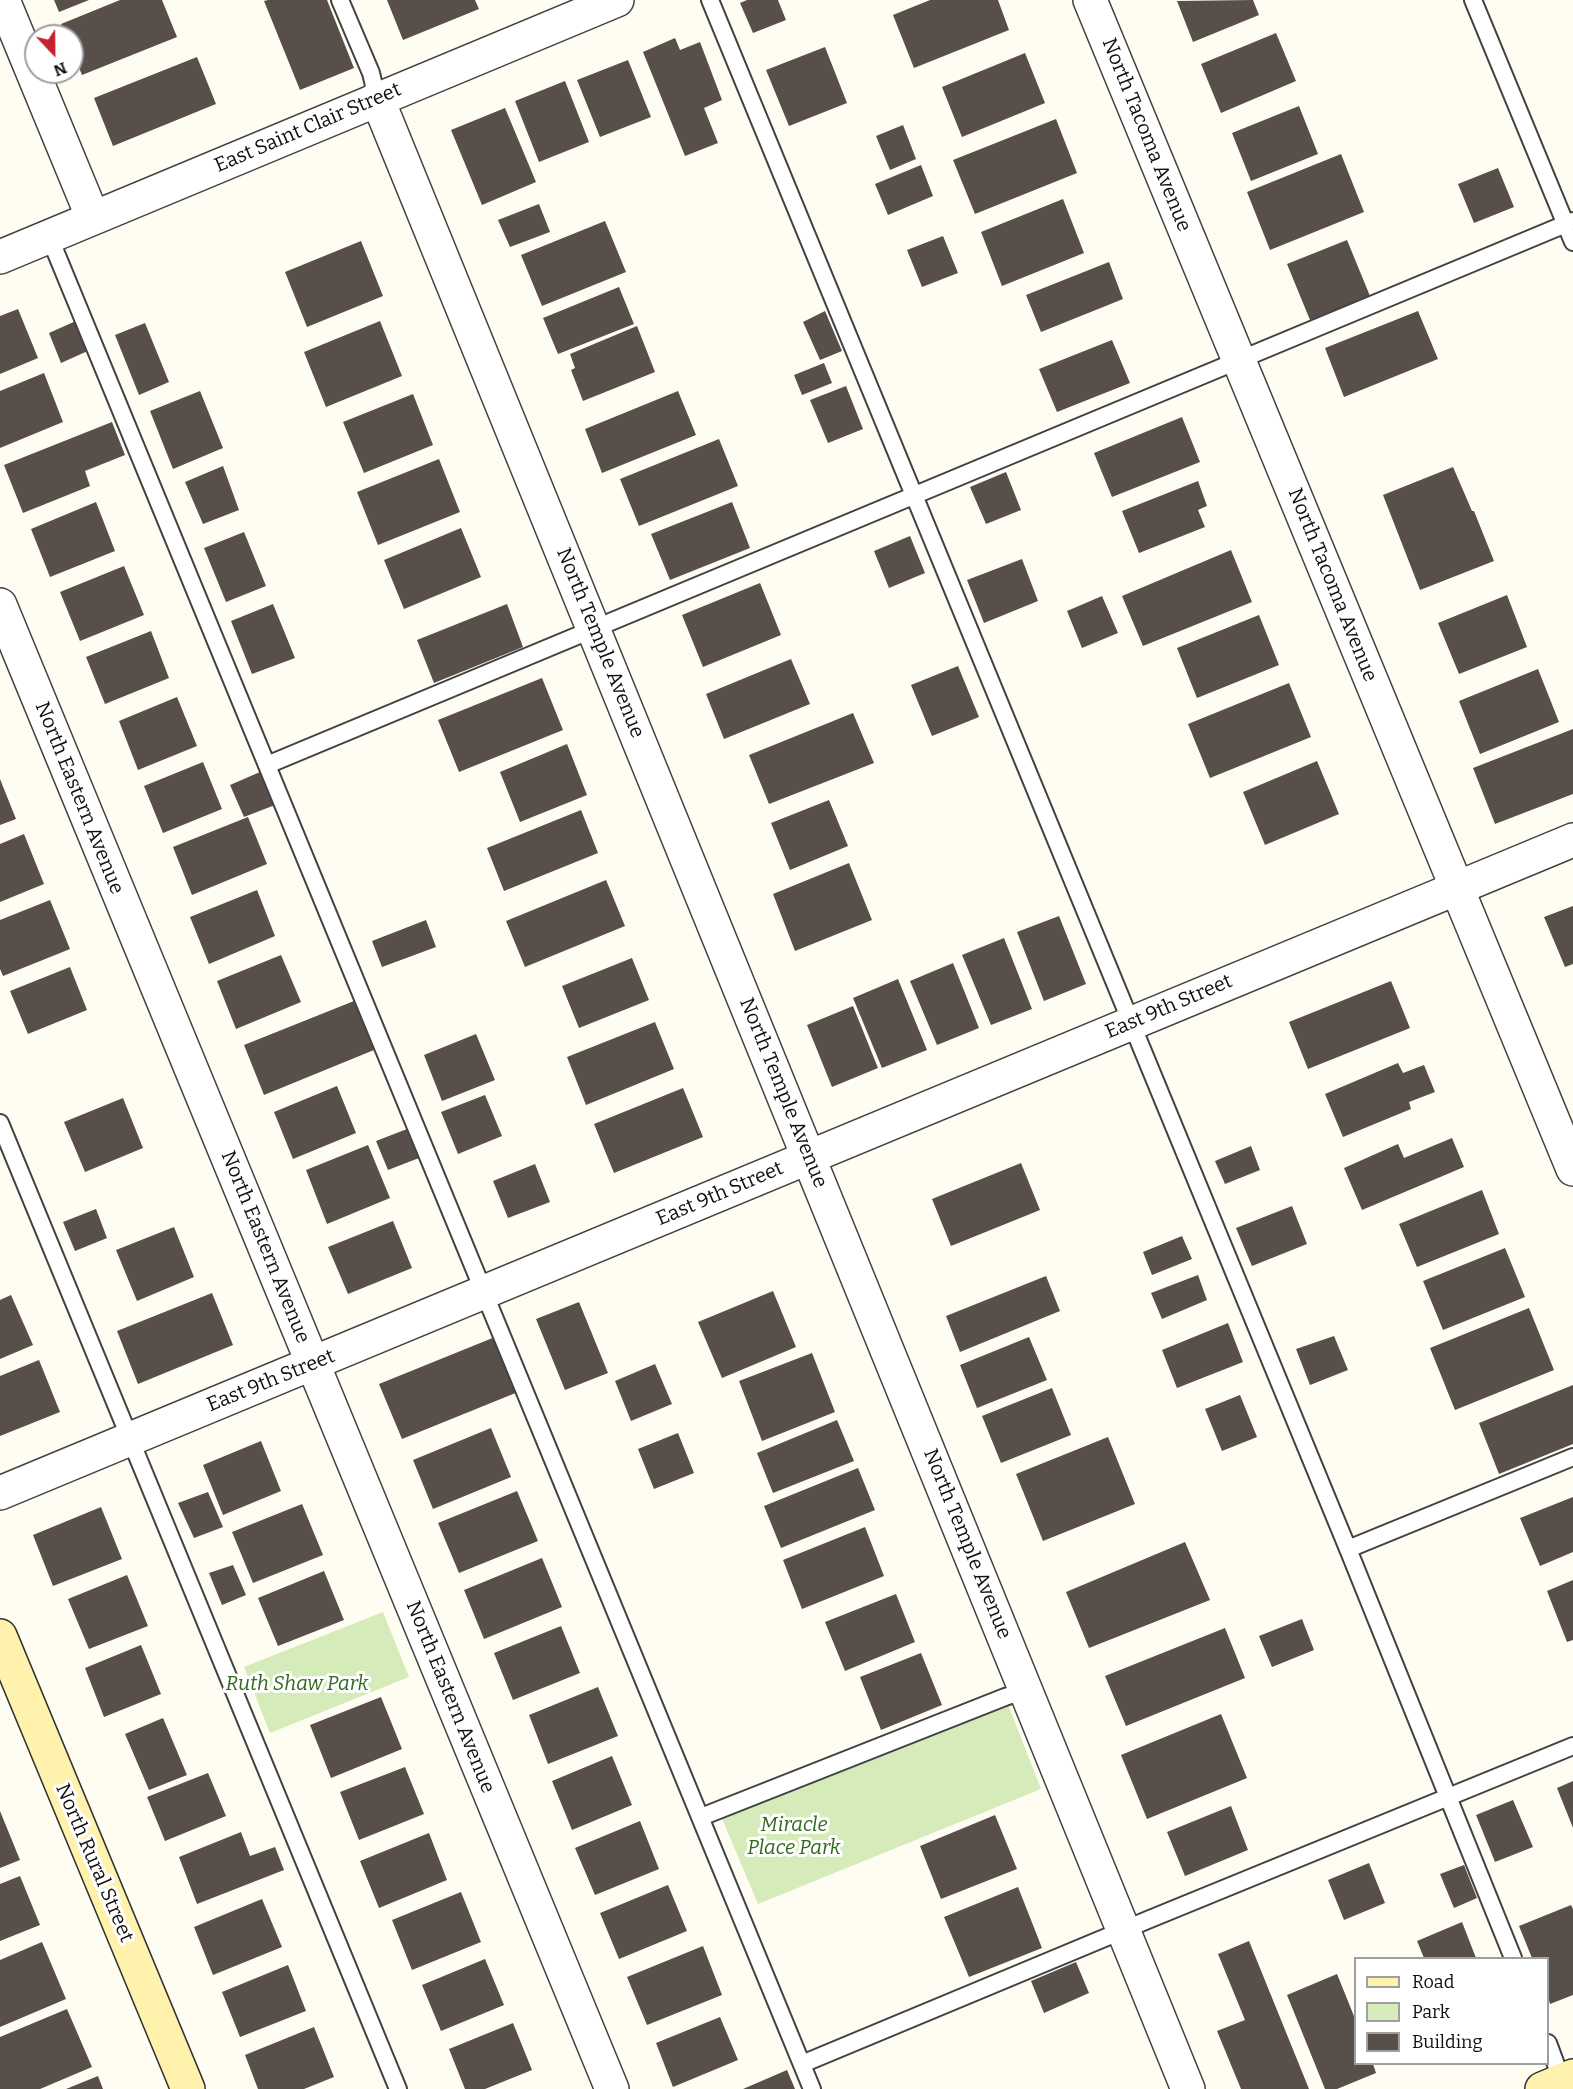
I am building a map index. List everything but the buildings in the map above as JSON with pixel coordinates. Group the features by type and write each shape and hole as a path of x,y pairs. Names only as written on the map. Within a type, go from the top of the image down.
{"main road":[{"name":"North Rural Street","path":"0,1636 188,2089"}],"street":[{"path":"3,0 93,218"},
{"name":"East Saint Clair Street","path":"0,257 377,98 617,0"},
{"name":"North Tacoma Avenue","path":"1090,0 1573,1169"},
{"name":"North Temple Avenue","path":"377,98 1188,2089"},
{"name":"North Eastern Avenue","path":"0,606 612,2089"},
{"name":"East 9th Street","path":"0,1493 1573,840"}],"lane":[{"path":"340,0 371,74 377,98"},
{"path":"710,0 1348,1549 1512,1957"},
{"path":"1473,0 1569,223 1573,242"},
{"path":"267,765 1569,223"},
{"path":"49,236 812,2089"},
{"path":"0,1123 398,2089"},
{"path":"1348,1549 1573,1457"},
{"path":"701,1817 1026,1690"},
{"path":"802,2064 1573,1746"},
{"path":"1549,2047 1559,2082"}],"green space":[{"name":"Ruth Shaw Park","path":"383,1612 409,1677 270,1733 244,1667"},
{"name":"Miracle Place Park","path":"1007,1702 1041,1789 758,1904 720,1814"}]}
